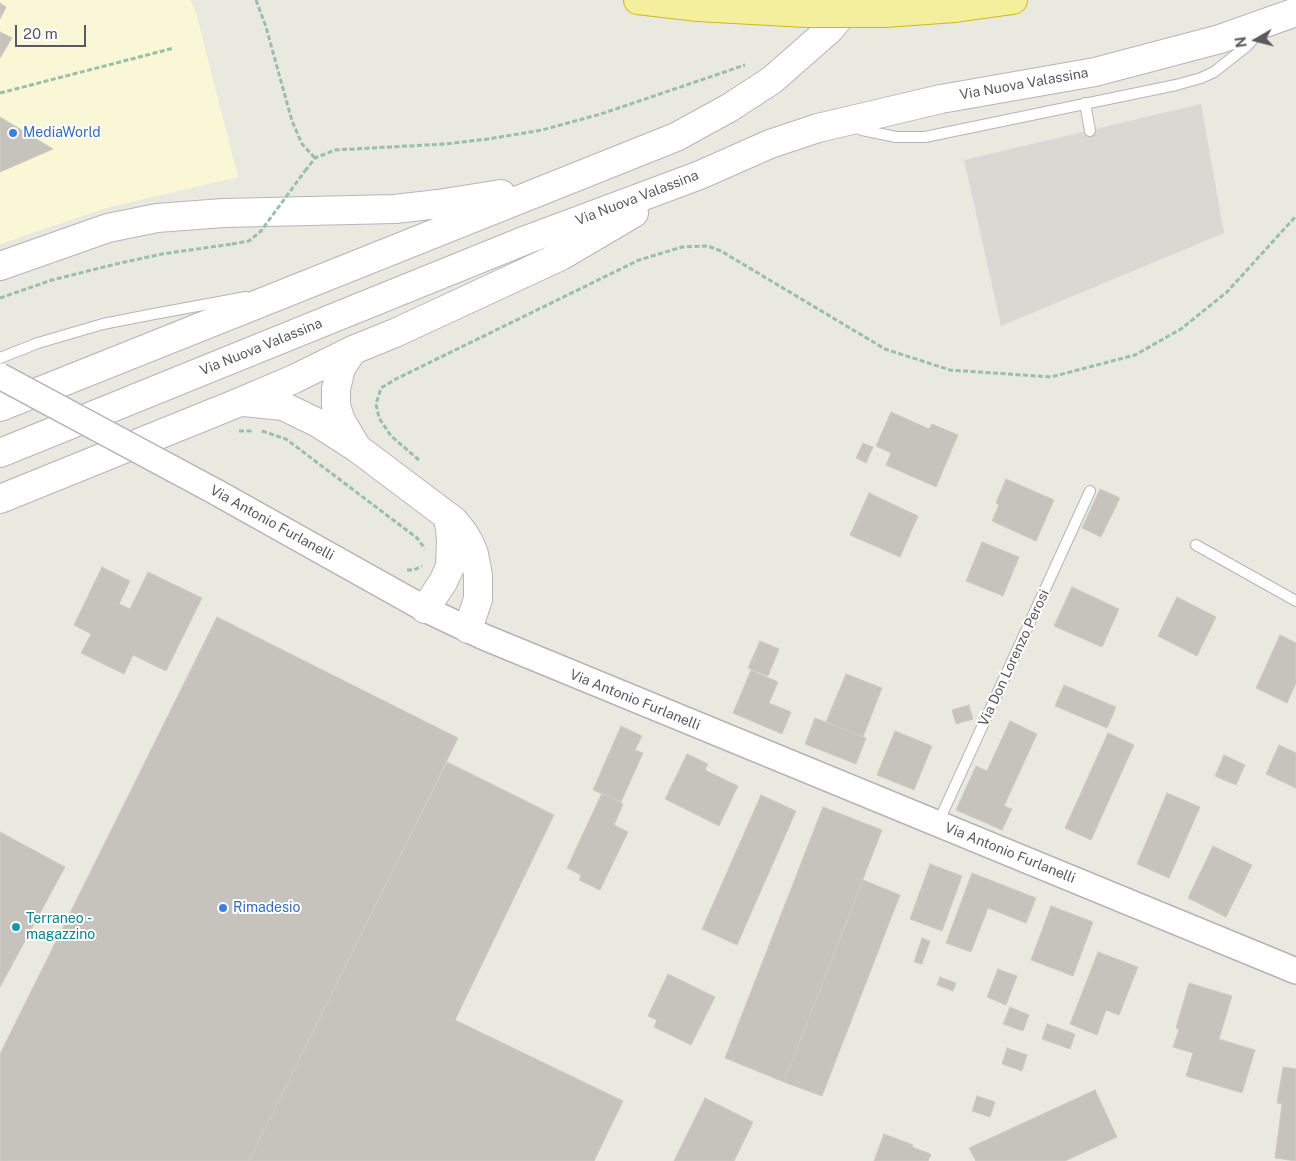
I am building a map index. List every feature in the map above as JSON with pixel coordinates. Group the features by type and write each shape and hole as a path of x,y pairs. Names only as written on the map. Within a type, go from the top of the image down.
{"highway":[{"path":"638,0 698,7 806,13 885,13 955,8 1013,0"}],"main road":[{"path":"0,407 676,137 729,108 772,80 829,30 854,0"},
{"name":"Via Nuova Valassina","path":"0,453 526,240 700,175 770,144 818,128 941,99 1095,72 1220,39 1296,12"},
{"path":"0,499 240,402 294,379 353,350 395,333 561,256 700,175"},
{"path":"0,266 108,228 157,218 223,213 395,209 549,187"},
{"path":"353,350 341,368 336,389 336,406 341,421 356,448"},
{"path":"240,402 283,406 318,423 356,448 454,521 469,542 478,575 478,598 468,629"},
{"path":"426,609 450,567 451,540 448,516"}],"street":[{"name":"Via Antonio Furlanelli","path":"0,376 216,492 426,609 468,629 1296,971"}],"lane":[{"path":"844,122 862,130 896,137 925,137 1176,84 1214,72 1247,46 1268,23"},
{"path":"1084,104 1090,131"},
{"path":"0,358 38,343 103,324 294,289"},
{"name":"Via Don Lorenzo Perosi","path":"938,824 1090,491"},
{"path":"1196,545 1296,601"}],"path":[{"path":"256,0 266,26 292,121 302,144 315,158"},
{"path":"0,93 174,48"},
{"path":"0,298 52,280 116,264 162,254 249,241 261,231 315,158 335,150 445,144 542,130 610,111 752,62"},
{"path":"425,465 391,436 379,418 376,404 381,388 639,260 682,247 708,246 721,251 885,348 950,370 1051,377 1135,355 1181,329 1227,292 1296,216"}],"shaded area":[{"path":"0,0 190,0 195,9 238,177 106,208 0,244"},
{"path":"1201,104 1224,233 1001,326 964,160"}],"building":[{"path":"0,3 6,7 0,19"},
{"path":"0,32 12,38 0,58"},
{"name":"MediaWorld","path":"0,117 53,149 0,172"},
{"path":"891,412 929,429 932,424 958,435 936,487 886,465 891,453 876,446"},
{"path":"863,443 873,447 866,463 856,458"},
{"path":"1006,479 1054,500 1036,541 992,521 999,505 996,503"},
{"path":"1100,489 1120,498 1101,537 1082,528"},
{"path":"869,493 918,516 900,557 850,535"},
{"path":"982,542 1019,557 1003,596 966,581"},
{"path":"102,567 130,581 119,604 130,609 148,572 202,598 166,671 133,655 124,674 81,653 91,634 74,625"},
{"path":"1072,587 1119,609 1102,647 1054,626"},
{"path":"1177,597 1216,617 1197,656 1158,636"},
{"name":"Rimadesio","path":"217,617 458,738 249,1161 0,1161 0,1054"},
{"path":"1280,635 1296,643 1296,683 1287,703 1256,688"},
{"path":"760,641 779,649 768,676 748,668"},
{"path":"751,670 778,682 769,703 791,712 782,734 733,713"},
{"path":"846,674 882,688 863,737 826,722"},
{"path":"1064,685 1116,707 1107,728 1055,706"},
{"path":"969,705 973,719 956,724 952,710"},
{"path":"815,718 866,738 856,764 805,744"},
{"path":"1010,721 1037,734 1004,806 1012,809 1002,830 956,810 976,766 987,771"},
{"path":"621,726 642,736 635,750 643,753 621,802 593,790"},
{"path":"895,731 932,746 914,790 877,775"},
{"path":"1108,733 1134,745 1091,840 1065,828"},
{"path":"1279,745 1296,753 1296,788 1266,774"},
{"path":"687,754 708,764 705,770 738,786 719,826 665,799"},
{"path":"1224,755 1245,765 1236,785 1215,776"},
{"path":"447,762 554,815 455,1020 623,1101 594,1161 249,1161"},
{"path":"602,793 623,804 614,825 628,832 600,890 579,880 581,875 567,868"},
{"path":"1167,793 1200,807 1169,878 1137,864"},
{"path":"761,795 796,811 737,945 702,929"},
{"path":"823,807 882,830 784,1082 725,1058"},
{"name":"Terraneo - magazzino","path":"0,832 65,867 0,987"},
{"path":"1213,846 1252,865 1226,917 1188,898"},
{"path":"930,864 962,876 942,931 910,919"},
{"path":"972,873 1036,898 1026,923 988,908 971,952 946,943"},
{"path":"863,880 900,895 822,1096 784,1082"},
{"path":"1051,906 1093,922 1073,976 1031,960"},
{"path":"922,938 930,941 922,964 914,962"},
{"path":"1098,952 1138,967 1119,1015 1106,1010 1097,1035 1070,1024"},
{"path":"998,969 1017,976 1006,1005 987,997"},
{"path":"668,974 715,997 691,1045 654,1027 657,1020 648,1016"},
{"path":"940,977 956,983 953,991 937,985"},
{"path":"1189,983 1232,996 1219,1039 1255,1050 1242,1093 1186,1076 1193,1053 1173,1047 1179,1029 1176,1028"},
{"path":"1010,1007 1029,1015 1023,1031 1003,1024"},
{"path":"1047,1024 1075,1034 1070,1049 1042,1039"},
{"path":"1007,1048 1027,1055 1022,1071 1002,1064"},
{"path":"1283,1067 1296,1069 1296,1161 1275,1158 1282,1104 1277,1103"},
{"path":"1095,1090 1117,1137 1065,1161 976,1161 969,1148"},
{"path":"977,1096 995,1102 990,1117 972,1111"},
{"path":"705,1098 753,1122 734,1161 674,1161"},
{"path":"884,1134 931,1154 928,1161 874,1161"}],"place":[{"name":"MediaWorld","path":"13,133"},
{"name":"Rimadesio","path":"223,908"},
{"name":"Terraneo - magazzino","path":"16,927"}]}
